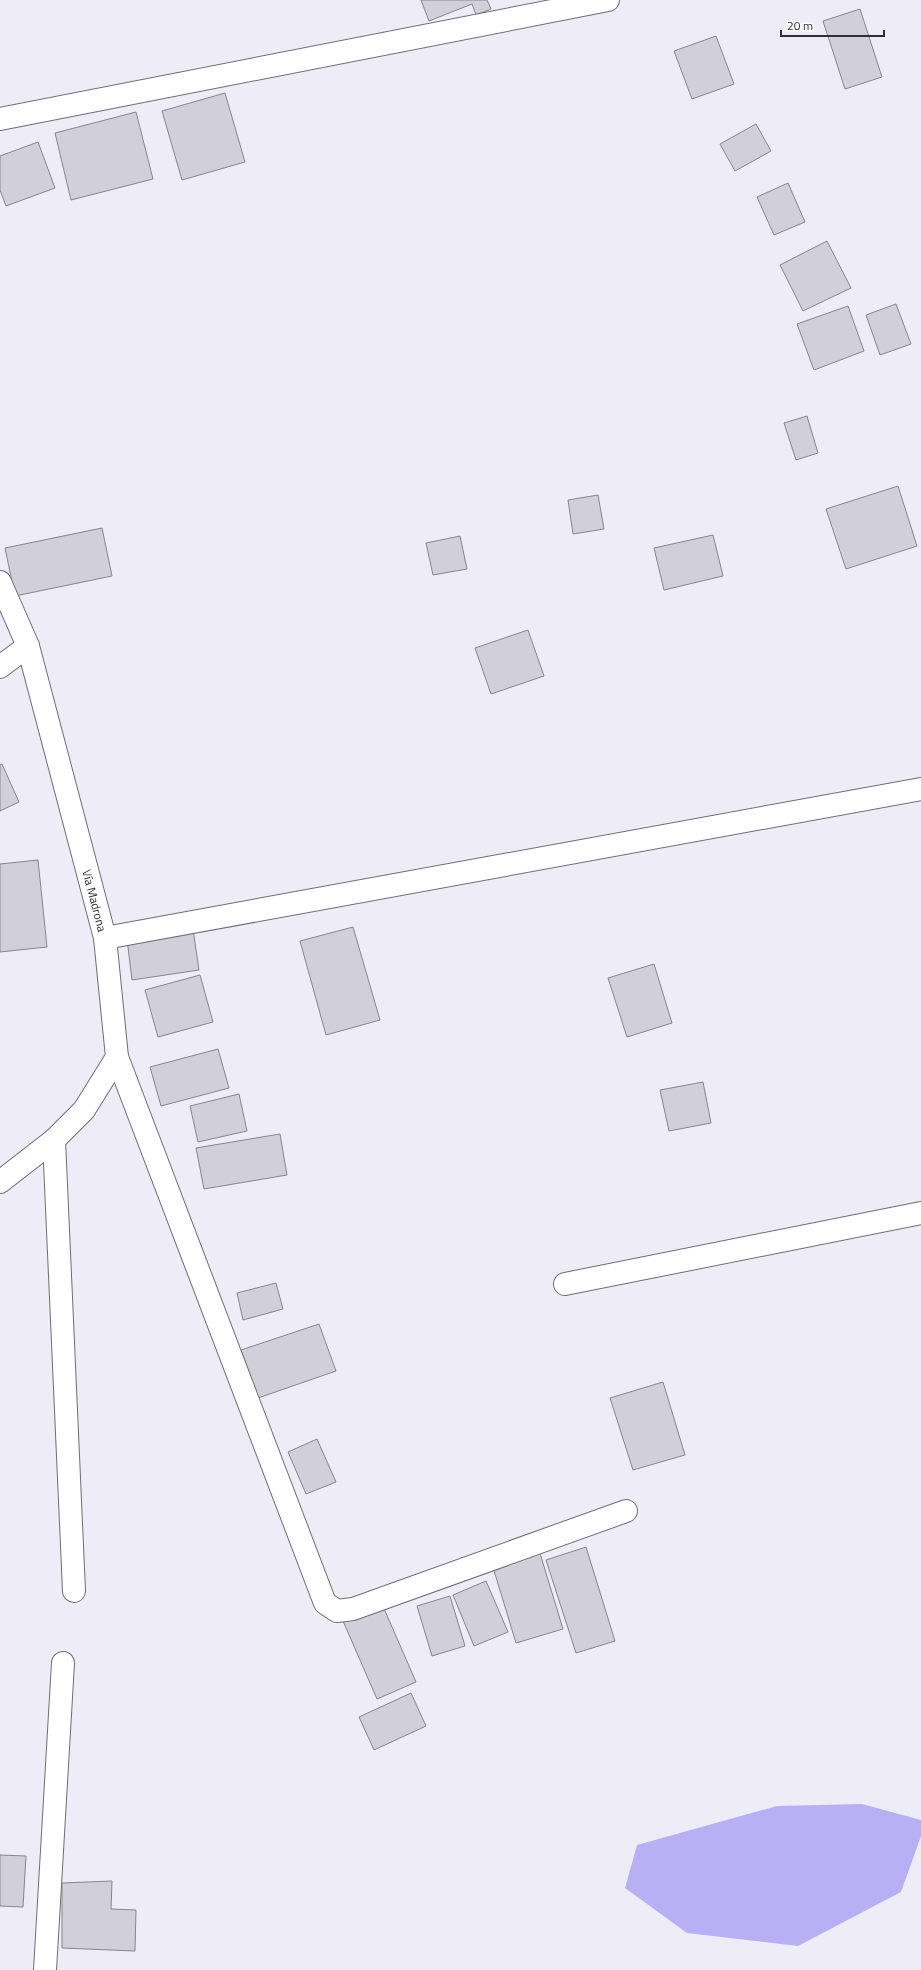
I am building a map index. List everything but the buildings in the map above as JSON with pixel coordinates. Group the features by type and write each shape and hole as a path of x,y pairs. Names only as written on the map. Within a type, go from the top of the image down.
{"street":[{"path":"0,119 608,0"},
{"name":"Vía Madrona","path":"0,582 28,646 105,938 118,1057 325,1603 337,1611 353,1609 626,1511"},
{"path":"0,667 28,646"},
{"path":"105,938 921,789"},
{"path":"0,1182 54,1140 84,1110 118,1057"},
{"path":"54,1140 74,1590"},
{"path":"565,1284 921,1214"},
{"path":"45,1970 63,1663"}],"shaded area":[{"path":"862,1804 921,1820 921,1836 901,1892 798,1946 687,1933 625,1888 637,1845 777,1806"}]}
